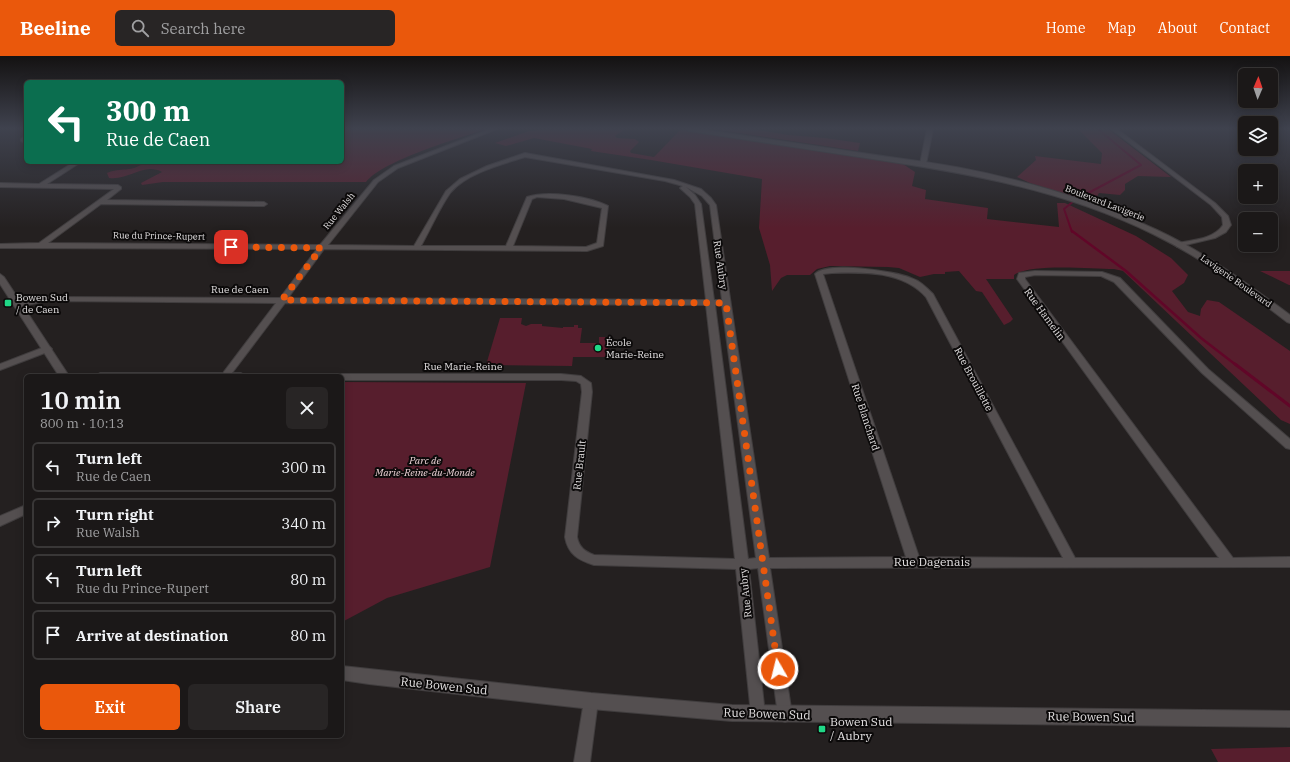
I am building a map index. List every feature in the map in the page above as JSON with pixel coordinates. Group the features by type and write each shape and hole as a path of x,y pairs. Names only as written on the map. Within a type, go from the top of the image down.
{"street":[{"name":"Rue Walsh","path":"227,374 321,248 373,184 385,173 407,162"},
{"name":"Rue Aubry","path":"416,248 449,191 456,185 489,167 503,162"},
{"name":"Rue Aubry","path":"570,162 685,184 703,192 713,206 785,715"},
{"name":"Boulevard Lavigerie","path":"909,162 995,177 1060,195 1104,211 1180,245"},
{"path":"1157,162 1213,204 1226,216 1227,225 1222,232 1208,238 1180,245"},
{"path":"41,185 75,164"},
{"name":"Rue Aubry","path":"665,179 685,188 698,204 742,564 758,714"},
{"path":"0,185 119,188 41,245"},
{"name":"Rue du Prince-Rupert","path":"0,246 41,245 587,249 594,248 600,244 606,207 546,194 528,198 509,248"},
{"path":"100,202 264,204"},
{"name":"Lavigerie Boulevard","path":"1180,245 1232,276 1290,320"},
{"name":"Rue Brouillette","path":"821,272 872,271 890,274 918,284 930,296 1072,563"},
{"name":"Rue Blanchard","path":"821,272 819,274 914,562"},
{"name":"Rue Hamelin","path":"1230,563 1023,283 1021,279 1022,275 1034,273 1102,274 1117,280 1205,371 1290,446"},
{"path":"0,277 63,374"},
{"name":"Rue de Caen","path":"18,306 41,300 55,299 726,303"},
{"path":"0,366 47,349"},
{"name":"Rue Marie-Reine","path":"344,377 561,377 583,380"},
{"name":"Rue Brault","path":"576,551 572,543 572,537 587,392 586,383 583,380"},
{"path":"0,521 24,511"},
{"name":"Rue Dagenais","path":"576,551 583,557 594,560 724,565 763,563 914,562 1290,562"},
{"name":"Rue Bowen Sud","path":"344,673 369,678 591,701 691,710 758,714 1290,719"},
{"path":"582,762 591,701"}],"green space":[{"path":"344,162 396,162 375,174 366,182 163,182 142,185 141,183 162,172 149,169 116,178 109,178 107,173 117,170 131,169 140,165 344,164"},
{"path":"662,162 900,162 915,172 912,186 926,190 925,199 988,208 987,219 1059,227 1057,203 1065,203 1136,236 1171,258 1188,275 1184,283 1172,291 1188,312 1200,316 1201,309 1207,300 1219,302 1290,351 1290,424 1281,420 1123,271 1114,269 1047,268 1022,271 1014,275 1014,279 986,279 1013,319 1004,325 982,292 976,291 959,271 920,277 899,268 830,266 817,269 810,275 787,275 781,278 772,291 770,265 759,228 762,179"},
{"path":"1034,162 1084,162 1101,164 1101,162 1151,162 1171,177 1138,176 1125,184 1125,190 1120,195 1099,193 1093,203 1030,183 1017,177"},
{"path":"1260,271 1290,271 1290,285 1289,285"},
{"path":"500,318 522,318 521,324 526,326 531,324 542,324 542,326 563,328 578,325 578,328 582,328 580,343 599,343 599,337 609,337 607,357 573,357 572,366 486,365"},
{"name":"Parc de Marie-Reine-du-Monde","path":"344,382 526,383 490,567 387,598 344,621"},
{"path":"1290,747 1290,762 1218,762 1211,749"}],"waterway":[{"path":"1072,232 1064,209 1075,200 1141,165 1137,162"},
{"path":"1072,231 1126,271 1201,338 1236,365"},
{"path":"1235,364 1290,406"}],"place":[{"name":"Bowen Sud / de Caen","path":"8,303"},
{"name":"École Marie-Reine","path":"598,348"},
{"name":"Bowen Sud / Aubry","path":"822,729"}],"route":[{"path":"231,247 321,248 282,300 726,303 778,669"}]}
